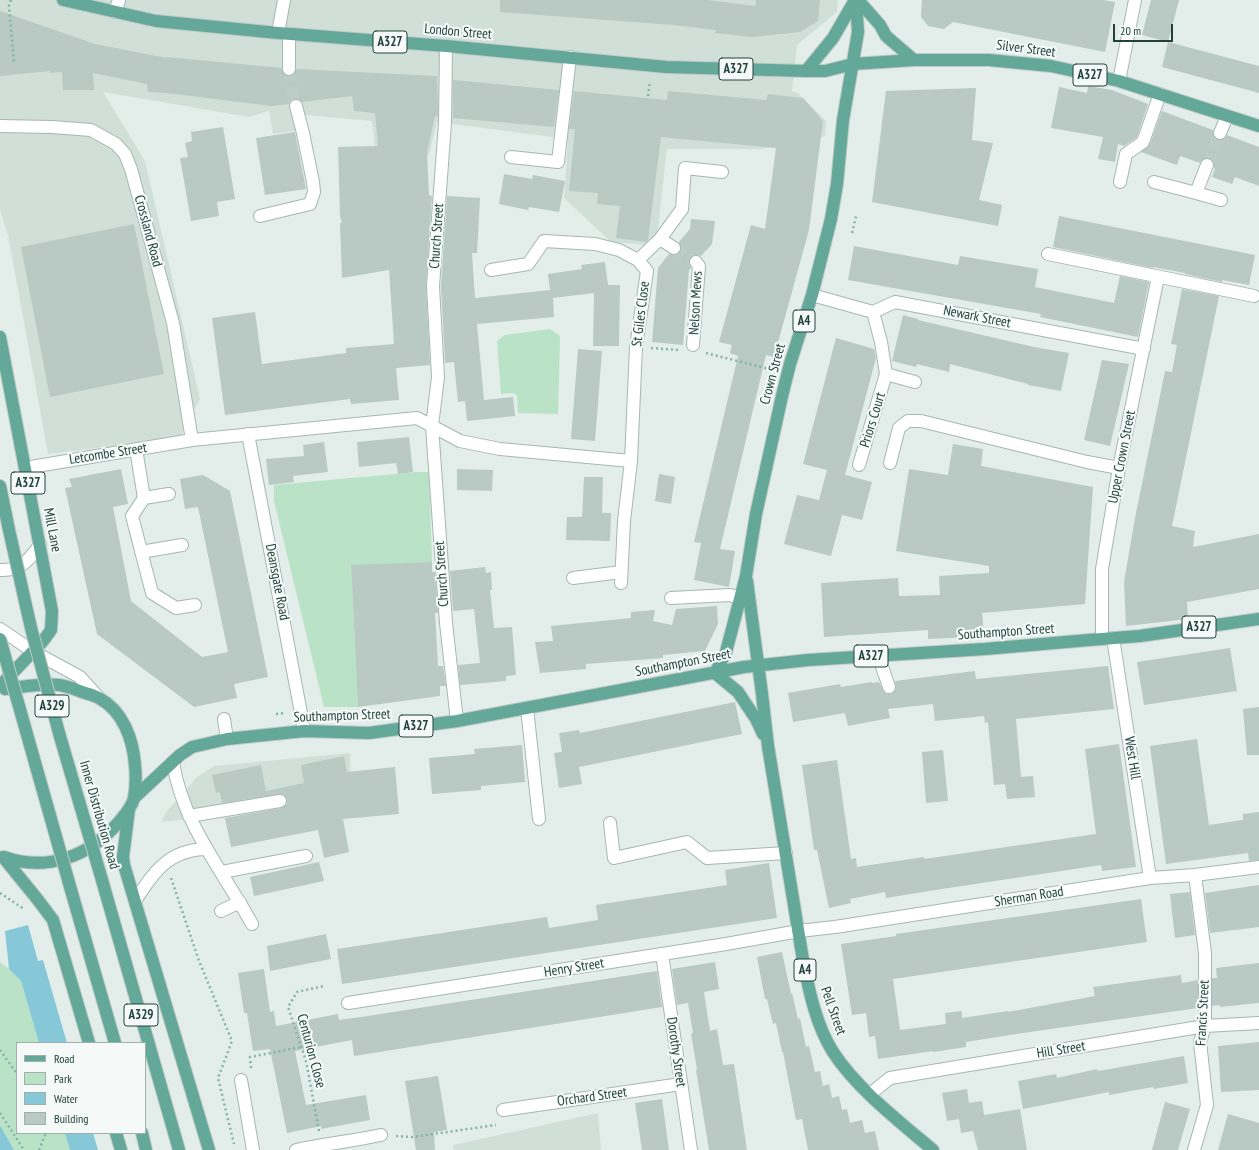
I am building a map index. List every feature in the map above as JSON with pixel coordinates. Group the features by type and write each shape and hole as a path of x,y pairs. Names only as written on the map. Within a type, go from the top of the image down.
{"main road":[{"name":"London Street","path":"63,0 156,21 283,34 446,46 666,67 824,71 853,64"},
{"path":"806,71 832,38 856,0 880,25 886,36 914,60"},
{"name":"A4","path":"853,64 858,32 856,0"},
{"name":"Silver Street","path":"853,64 914,60 988,60 1051,66 1118,81 1259,126"},
{"name":"Crown Street","path":"715,673 726,652 746,576 756,514 776,417 790,364 812,295 831,219 837,184 843,120 853,64"},
{"name":"Mill Lane","path":"0,337 52,611 50,630 43,641 0,686"},
{"name":"Inner Distribution Road","path":"0,486 31,628 59,733 180,1150"},
{"name":"Crown Street","path":"746,576 758,666"},
{"name":"Southampton Street","path":"2,856 16,862 35,864 50,863 70,857 89,847 108,834 132,803 180,755 192,747 227,739 304,731 369,733 457,721 715,673 808,660 985,649 1108,639 1259,620"},
{"name":"A329","path":"0,640 115,1042"},
{"name":"Pell Street","path":"758,666 768,746 809,991 824,1034 842,1065 870,1094 933,1150"},
{"name":"Pell Street","path":"715,673 741,696 756,719 768,746"},
{"path":"0,689 40,684 61,685 99,698 114,709 130,736 134,756 136,778 132,803"},
{"name":"A329","path":"132,803 123,857 124,865 209,1150"},
{"path":"2,856 53,920 89,1042"},
{"path":"116,1134 121,1150"},
{"path":"142,1134 146,1150"}],"street":[{"path":"115,12 119,0"},
{"path":"284,0 283,34 289,69"},
{"path":"1118,81 1135,0"},
{"name":"Church Street","path":"446,46 445,123 433,286 438,377 432,426 446,623 456,699 457,721"},
{"path":"511,157 558,162 570,57"},
{"path":"1120,182 1126,154 1143,142 1160,94"},
{"path":"260,216 310,204 313,198 313,182 296,106"},
{"path":"1220,133 1227,116"},
{"name":"Crossland Road","path":"0,126 91,130 116,144 125,154 133,176 173,323 192,440"},
{"path":"1196,193 1207,166"},
{"path":"638,260 660,239 682,209 685,168 722,172"},
{"path":"1154,182 1222,200"},
{"path":"660,239 674,248"},
{"name":"St Giles Close","path":"491,270 528,264 544,241 595,244 619,250 638,260 647,271 636,347 631,462 624,521 621,578 573,578"},
{"path":"1048,254 1254,296"},
{"name":"Nelson Mews","path":"692,349 699,266 696,262"},
{"name":"Upper Crown Street","path":"1108,639 1102,569 1119,468 1158,277"},
{"path":"812,295 874,312"},
{"name":"Newark Street","path":"874,312 895,302 1144,349"},
{"name":"Priors Court","path":"859,465 886,374 874,312"},
{"name":"Priors Court","path":"886,374 915,382"},
{"path":"192,440 417,418 460,441 500,449 631,462"},
{"path":"890,463 899,428 908,421 921,421 1087,462 1119,468"},
{"name":"Deansgate Road","path":"248,434 304,731"},
{"name":"Letcombe Street","path":"25,468 192,440"},
{"path":"136,449 144,498 132,516 152,593 176,608 195,605"},
{"path":"144,498 169,494"},
{"path":"0,570 18,568 30,559 40,545"},
{"path":"142,552 182,545"},
{"path":"671,598 730,595 740,598"},
{"path":"0,629 34,652 80,677 99,698"},
{"name":"West Hill","path":"1108,639 1150,878"},
{"path":"878,655 889,687"},
{"path":"527,708 539,819"},
{"path":"224,719 227,739"},
{"path":"173,762 176,781 189,816 206,849 222,872 252,924"},
{"path":"189,816 280,801"},
{"path":"610,823 614,858 687,842 707,858 786,853"},
{"path":"135,901 153,874 164,862 192,849 206,849"},
{"path":"222,872 306,856"},
{"name":"Sherman Road","path":"799,931 835,927 1150,878 1195,875 1259,867"},
{"name":"Francis Street","path":"1194,1150 1206,1105 1200,1042 1205,1026 1205,953 1195,875"},
{"path":"221,911 240,902"},
{"name":"Henry Street","path":"348,1003 726,944 799,931"},
{"name":"Dorothy Street","path":"662,954 691,1150"},
{"name":"Hill Street","path":"870,1094 890,1078 1205,1026 1259,1023"},
{"path":"241,1080 253,1150"},
{"name":"Orchard Street","path":"503,1110 681,1084"},
{"path":"296,1150 381,1135"}],"path":[{"path":"11,0 9,6 14,63"},
{"path":"852,233 856,216"},
{"path":"636,347 692,349 778,371"},
{"path":"170,878 199,961 232,1041 218,1078 235,1149"},
{"path":"0,893 26,911"},
{"name":"Centurion Close","path":"321,1145 309,1075 302,1047 288,1007 297,992 324,986"},
{"path":"241,1080 253,1078 250,1057 302,1047"},
{"path":"0,1050 16,1073"},
{"path":"0,1113 24,1150"},
{"path":"412,1136 498,1125"},
{"path":"39,1150 46,1134"}],"shaded area":[{"path":"0,0 838,0 837,12 797,45 792,91 798,93 826,121 825,136 763,149 667,149 656,246 611,242 564,198 568,139 437,122 429,155 411,157 379,181 372,121 296,114 300,130 273,134 269,111 249,117 103,92 145,161 200,399 180,438 48,454 8,235 0,210"},
{"path":"350,753 351,793 259,811 161,822 167,811 197,777 214,766"},
{"path":"598,1113 601,1150 453,1150 453,1145"}],"green space":[{"path":"550,329 560,336 558,414 518,413 517,395 513,393 501,394 497,341 505,335"},
{"path":"429,472 432,562 351,566 358,707 324,707 274,501 274,485"},
{"path":"0,962 21,981 39,1042 16,1042 16,1134 65,1134 70,1150 14,1150 0,1126"}],"water":[{"path":"28,925 38,961 43,960 67,1042 39,1042 21,981 9,969 5,931"},
{"path":"0,1126 1,1127 14,1150 0,1150"},
{"path":"65,1134 93,1134 98,1150 70,1150"}],"building":[{"path":"500,0 708,0 755,6 756,0 820,0 818,21 800,32 752,37 715,33 716,30 673,25 500,12"},
{"path":"922,0 1103,0 1115,2 1105,52 953,22 944,29 928,26 921,17"},
{"path":"1151,0 1179,0 1168,42 1142,35"},
{"path":"0,11 95,44 167,58 282,68 283,73 289,76 293,75 296,69 437,76 438,116 435,116 427,153 429,195 432,196 426,285 430,365 396,368 399,400 351,404 350,399 225,415 212,318 255,312 262,364 346,353 346,348 394,344 389,270 342,278 340,223 342,223 340,216 338,147 378,146 375,113 354,111 352,96 302,102 295,99 291,100 289,104 271,106 148,92 147,84 93,73 94,90 63,90 62,72 50,73 50,71 0,76"},
{"path":"1168,42 1259,66 1259,93 1162,67"},
{"path":"453,80 559,90 554,127 453,118"},
{"path":"1088,86 1112,90 1148,104 1137,137 1124,146 1118,144 1115,162 1098,159 1103,137 1051,128 1059,87 1087,93"},
{"path":"976,88 972,140 993,143 979,200 1002,205 998,226 872,202 886,91"},
{"path":"574,91 667,100 668,91 766,100 768,94 803,98 823,121 809,230 774,357 766,355 720,549 735,551 729,587 694,580 701,543 694,542 738,356 730,353 732,345 719,342 751,225 765,229 776,148 661,137 648,240 646,242 616,238 620,206 597,204 598,193 569,191 575,129 569,129"},
{"path":"1162,111 1213,130 1214,137 1218,140 1224,139 1227,135 1259,147 1259,186 1235,177 1232,184 1212,177 1215,169 1213,161 1209,158 1203,159 1200,163 1180,156 1177,165 1141,152 1150,144"},
{"path":"223,127 235,199 217,202 219,216 191,221 180,158 188,157 185,143 192,141 191,132"},
{"path":"295,132 306,189 265,195 256,138"},
{"path":"504,174 532,179 533,175 565,181 559,212 529,207 528,210 499,204"},
{"path":"447,196 480,198 477,253 472,253 475,298 550,290 548,274 582,269 581,265 605,262 608,285 620,285 619,346 593,346 594,293 553,298 554,317 477,324 484,400 513,397 515,416 467,421 465,401 458,402 454,362 445,363 441,286"},
{"path":"1059,216 1255,255 1249,285 1222,280 1222,282 1185,273 1153,268 1053,247"},
{"path":"691,219 715,221 712,244 701,256 691,256 689,259 691,268 689,270 683,345 652,342 658,268 669,254 674,255 680,252 681,248 679,242 690,229"},
{"path":"134,224 164,374 50,397 21,247"},
{"path":"854,246 958,265 960,256 1038,269 1035,287 1114,303 1120,276 1149,282 1138,337 1040,317 1041,314 848,280"},
{"path":"1182,289 1219,296 1172,526 1195,531 1193,547 1259,534 1259,589 1187,602 1188,619 1126,626 1124,582 1135,518 1165,371 1172,372 1177,345 1171,344"},
{"path":"903,315 918,320 1034,347 1069,353 1061,391 1028,385 950,364 949,372 917,364 916,367 892,361"},
{"path":"836,338 874,349 876,358 845,475 872,482 862,520 842,515 831,556 784,544 797,495 819,500 827,470 803,464"},
{"path":"578,349 602,351 595,441 571,439"},
{"path":"1102,360 1129,364 1110,446 1084,440"},
{"path":"409,437 413,472 398,474 396,463 359,467 357,442"},
{"path":"324,442 328,472 293,476 294,482 269,485 266,459 304,456 303,445"},
{"path":"953,444 983,449 981,466 1093,487 1085,604 982,613 984,635 928,639 928,630 824,637 821,583 898,578 899,596 940,595 939,576 989,573 989,566 896,551 909,469 948,475"},
{"path":"121,469 128,504 113,507 131,601 202,657 228,652 198,507 185,509 180,479 203,475 230,491 268,677 234,684 237,698 194,707 97,634 65,488 72,487 69,479"},
{"path":"457,469 493,470 492,491 457,490"},
{"path":"659,474 675,477 671,504 655,501"},
{"path":"584,477 603,477 602,513 611,513 610,541 566,540 567,517 582,517"},
{"path":"432,562 432,572 435,572 438,613 435,613 438,666 443,666 446,686 440,686 440,696 358,707 351,565"},
{"path":"485,567 486,573 491,572 492,590 490,590 494,628 512,627 516,675 506,676 506,681 460,685 458,665 480,663 474,609 453,611 450,571"},
{"path":"717,606 718,624 705,651 663,655 663,658 586,664 586,669 540,673 535,642 553,641 551,626 631,618 631,612 655,610 653,621 672,625 676,609"},
{"path":"1230,648 1237,691 1144,705 1137,662"},
{"path":"1108,666 1114,709 1016,719 1021,777 1033,776 1035,797 1007,799 1005,784 994,785 988,722 985,723 984,716 935,721 933,704 888,709 890,718 848,726 845,713 793,722 788,693 840,684 841,687 879,682 884,692 891,694 896,689 895,681 975,671 976,679"},
{"path":"735,702 742,734 579,767 582,784 559,788 554,753 562,752 559,733 579,730 580,733"},
{"path":"1259,707 1259,755 1247,755 1243,709"},
{"path":"1197,739 1209,825 1243,820 1243,814 1259,812 1259,860 1249,861 1248,853 1166,864 1150,746"},
{"path":"1119,744 1136,867 1102,871 1101,865 886,898 885,892 850,899 851,903 829,908 817,850 814,850 802,765 837,760 851,859 856,858 857,867 924,857 924,859 1096,834 1085,749"},
{"path":"522,745 525,782 481,786 481,790 432,794 429,758 475,754 474,749"},
{"path":"943,750 948,801 926,803 922,752"},
{"path":"344,756 347,772 395,767 399,814 343,819 349,852 324,858 318,830 231,847 225,818 281,808 287,804 287,799 283,794 279,794 222,803 220,792 216,793 212,775 261,765 266,791 304,783 301,765"},
{"path":"319,862 324,881 254,896 250,877"},
{"path":"769,863 777,918 342,984 337,949 547,917 549,928 598,920 596,905 727,885 725,870"},
{"path":"1259,885 1259,927 1210,933 1205,893"},
{"path":"1190,892 1195,935 1175,938 1170,894"},
{"path":"1141,899 1147,942 893,979 900,1030 946,1024 945,1013 962,1011 962,1018 1008,1012 1095,996 1093,987 1181,975 1182,983 1198,980 1198,1008 1016,1034 966,1042 966,1047 878,1059 875,1036 869,1037 866,1013 852,1015 841,944 896,936 896,934"},
{"path":"326,934 331,959 270,971 267,946"},
{"path":"782,952 791,994 792,993 798,1019 800,1018 806,1047 809,1046 815,1072 820,1071 823,1086 829,1084 832,1098 839,1096 842,1110 847,1109 850,1123 862,1120 865,1133 875,1131 879,1150 808,1150 802,1119 796,1120 783,1052 776,1023 773,1024 767,999 765,999 757,957"},
{"path":"715,962 719,989 704,992 710,1031 717,1029 723,1065 734,1064 747,1150 709,1150 696,1070 691,1034 693,1033 688,1003 677,1005 672,969"},
{"path":"1259,963 1259,1003 1220,1007 1220,1005 1212,1006 1212,978 1217,978 1216,968"},
{"path":"264,969 270,1012 274,1011 276,1026 338,1014 339,1020 361,1017 657,971 662,1007 354,1056 352,1040 295,1051 306,1105 366,1095 370,1120 321,1129 321,1126 287,1133 270,1049 253,1051 247,1013 244,1013 238,973"},
{"path":"1259,1042 1259,1090 1221,1092 1218,1046"},
{"path":"1184,1056 1188,1083 1154,1089 1153,1087 1109,1095 1109,1092 1023,1109 1018,1081 1056,1074 1057,1078 1097,1069 1098,1071"},
{"path":"438,1076 447,1130 434,1132 435,1150 416,1150 405,1081"},
{"path":"967,1089 969,1103 982,1101 984,1115 1020,1109 1027,1150 978,1150 973,1131 961,1133 959,1119 947,1121 942,1093"},
{"path":"662,1099 669,1150 642,1150 635,1103"},
{"path":"1165,1102 1190,1109 1178,1150 1152,1150"},
{"path":"1228,1114 1259,1123 1259,1150 1218,1150"}],"tunnel":[{"path":"289,69 296,106"},
{"path":"1207,165 1220,133"},
{"path":"674,248 696,262"}]}
